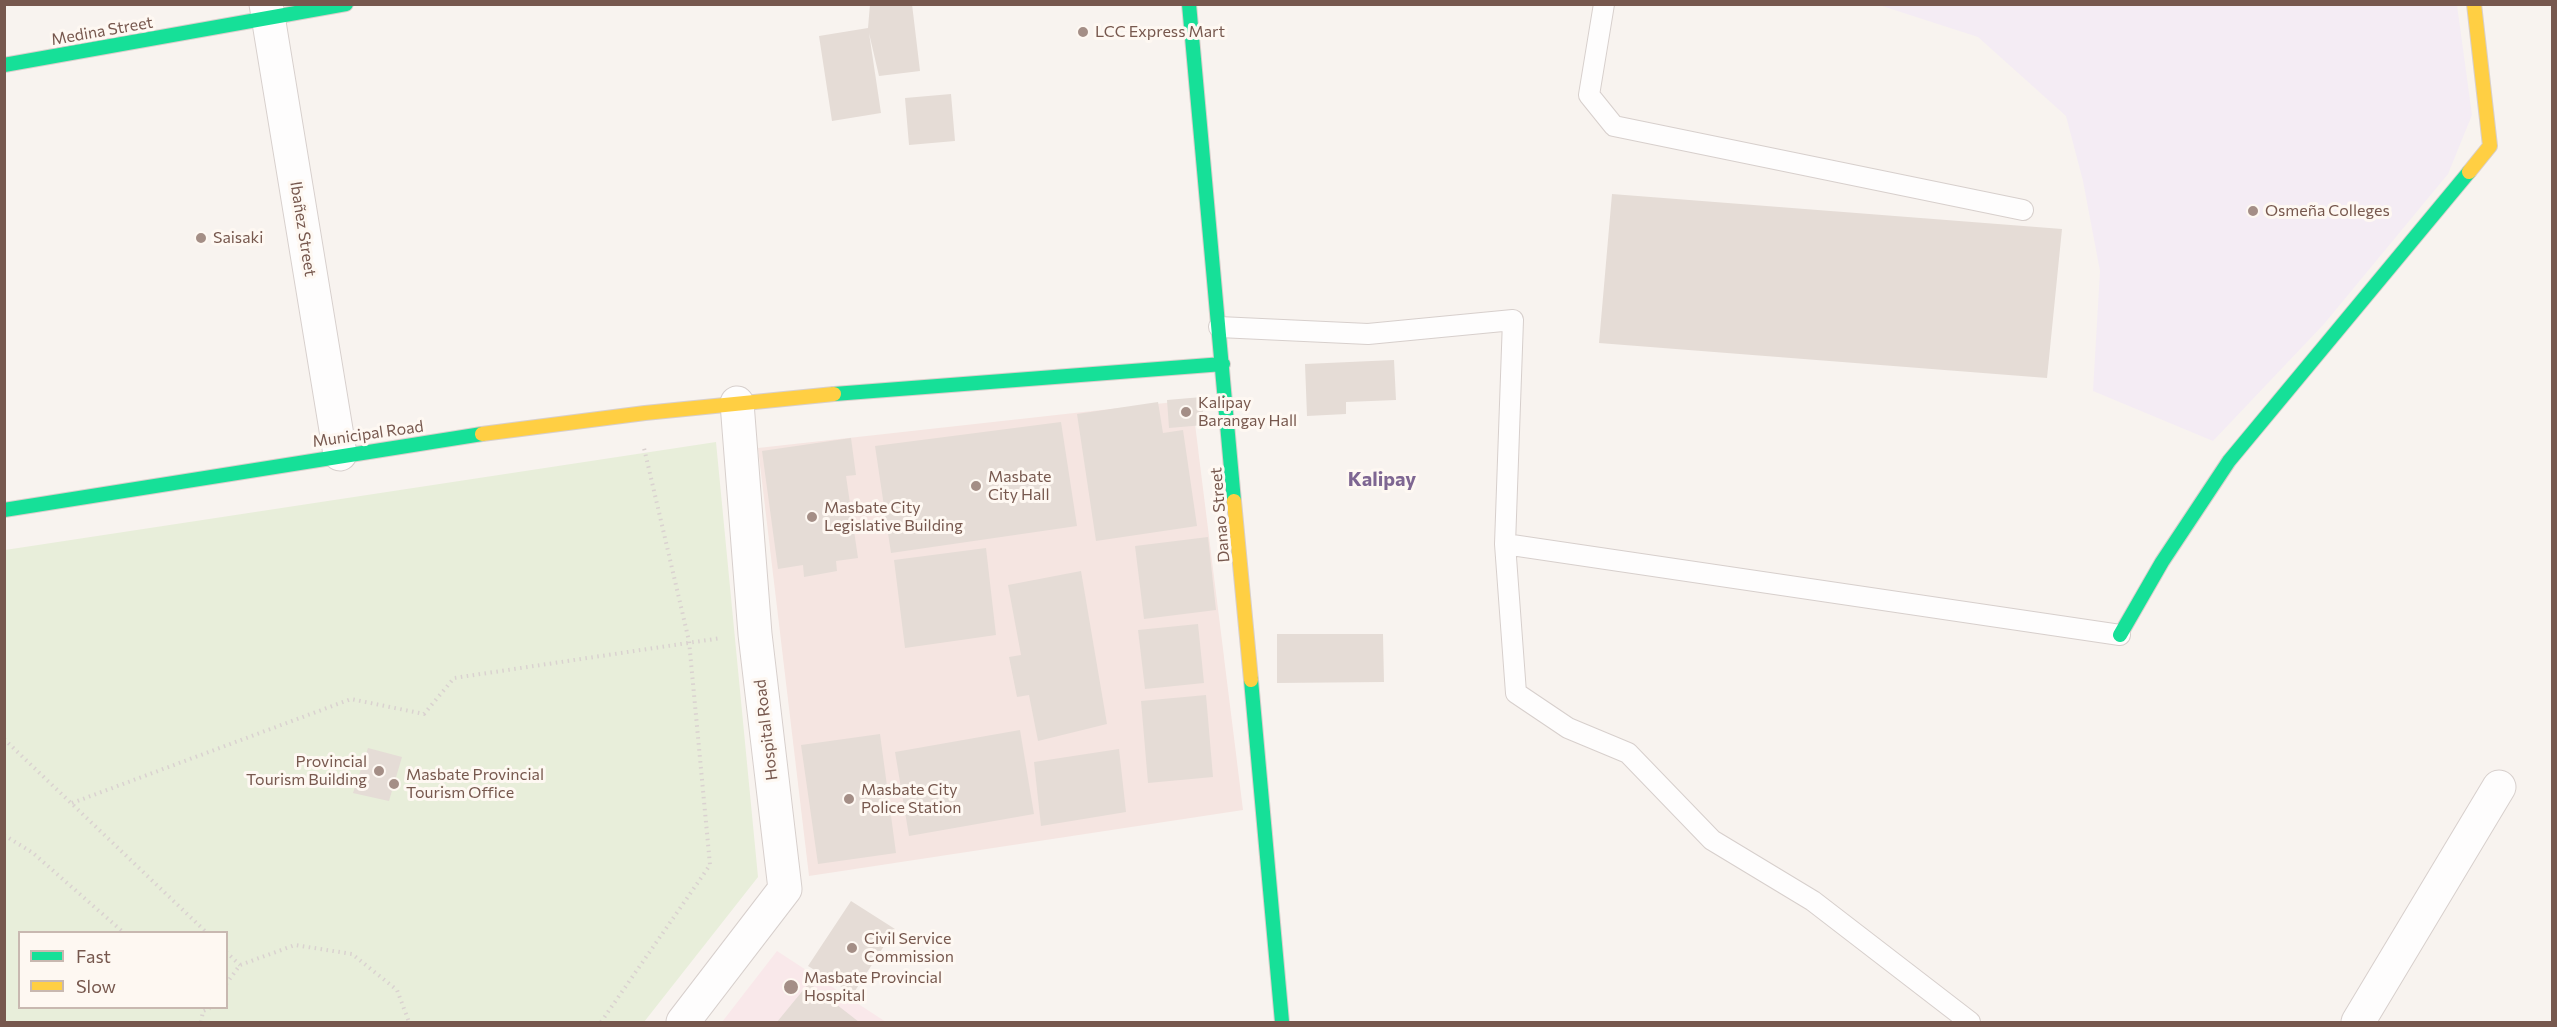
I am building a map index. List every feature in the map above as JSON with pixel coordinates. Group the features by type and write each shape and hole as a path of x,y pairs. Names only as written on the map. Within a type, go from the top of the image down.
{"street":[{"name":"Medina Street","path":"4,65 267,12 346,4"},
{"name":"Danao Street","path":"1189,4 1282,1023"},
{"path":"2120,635 2162,562 2229,461 2490,146 2474,4"},
{"name":"Ibañez Street","path":"267,12 340,454"},
{"name":"Municipal Road","path":"4,510 340,454 636,415 737,403 1223,364"},
{"name":"Hospital Road","path":"683,1023 785,889 755,634 737,403"},
{"path":"2358,1023 2499,787"}],"lane":[{"path":"1604,4 1589,95 1614,126 2023,210"},
{"path":"1220,327 1368,334 1513,320 1505,544 1516,693 1568,728 1628,753 1712,840 1813,901 1970,1023"},
{"path":"1505,544 2120,635"}],"path":[{"path":"601,1023 710,865 688,641 636,415"},
{"path":"72,803 351,699 424,714 453,678 688,641 755,634"},
{"path":"4,739 204,931"},
{"path":"4,835 33,854 121,931"},
{"path":"228,981 240,965 295,945 352,954 397,990 410,1023"},
{"path":"228,954 240,965"},
{"path":"201,1023 203,1011 208,1009"}],"shaded area":[{"name":"Osmeña Colleges","path":"1879,5 2457,5 2472,115 2448,174 2324,324 2213,441 2093,391 2100,271 2083,181 2066,116 1978,37"},
{"path":"1192,400 1243,810 809,876 758,448"},
{"name":"Masbate Provincial Hospital","path":"777,951 886,1022 722,1022"}],"green space":[{"path":"716,442 758,877 644,1022 5,1022 5,550"}],"building":[{"path":"870,4 912,4 920,71 879,76 869,33 881,113 832,121 819,36 868,28"},
{"path":"951,94 955,141 909,145 905,98"},
{"path":"1612,194 2062,229 2047,378 1599,343"},
{"path":"1394,360 1396,400 1346,402 1346,414 1307,416 1305,364"},
{"name":"Kalipay Barangay Hall","path":"1202,397 1204,425 1169,428 1167,400"},
{"path":"1158,402 1163,433 1183,430 1197,526 1096,541 1077,414"},
{"name":"Masbate City Hall","path":"1061,422 1077,526 891,553 875,446"},
{"name":"Masbate City Legislative Building","path":"851,438 856,475 846,476 858,558 836,561 837,571 804,577 803,565 778,569 762,451"},
{"path":"1208,537 1216,610 1144,619 1135,546"},
{"path":"986,548 996,635 905,648 894,560"},
{"path":"1081,571 1107,724 1038,741 1029,695 1017,697 1009,657 1021,655 1008,585"},
{"path":"1198,624 1204,683 1145,689 1138,630"},
{"path":"1277,634 1383,634 1384,682 1277,683"},
{"path":"1206,695 1213,777 1148,783 1141,701"},
{"path":"1020,730 1034,814 909,836 895,752"},
{"name":"Masbate City Police Station","path":"880,734 896,853 818,864 801,745"},
{"name":"Provincial Tourism Building","path":"368,748 402,757 389,801 353,793"},
{"path":"1119,749 1126,812 1041,826 1034,762"},
{"name":"Civil Service Commission","path":"851,901 895,929 853,994 808,966"},
{"path":"809,983 859,1022 777,1022"}],"traffic: fast":[{"path":"4,65 346,4"},
{"path":"1189,4 1234,501"},
{"path":"2120,635 2162,562 2229,461 2469,172"},
{"path":"834,394 1223,364"},
{"path":"4,510 482,434"},
{"path":"1251,680 1282,1022"}],"traffic: slow":[{"path":"2469,172 2490,146 2474,4"},
{"path":"482,434 645,413 834,394"},
{"path":"1234,501 1251,680"}],"place":[{"name":"LCC Express Mart","path":"1083,32"},
{"name":"Osmeña Colleges","path":"2253,211"},
{"name":"Saisaki","path":"201,238"},
{"name":"Kalipay Barangay Hall","path":"1186,412"},
{"name":"Masbate City Hall","path":"976,486"},
{"name":"Masbate City Legislative Building","path":"812,517"},
{"name":"Provincial Tourism Building","path":"379,771"},
{"name":"Masbate Provincial Tourism Office","path":"394,784"},
{"name":"Masbate City Police Station","path":"849,799"},
{"name":"Civil Service Commission","path":"852,948"},
{"name":"Masbate Provincial Hospital","path":"791,987"}],"district":[{"name":"Kalipay","path":"1382,479"}]}
